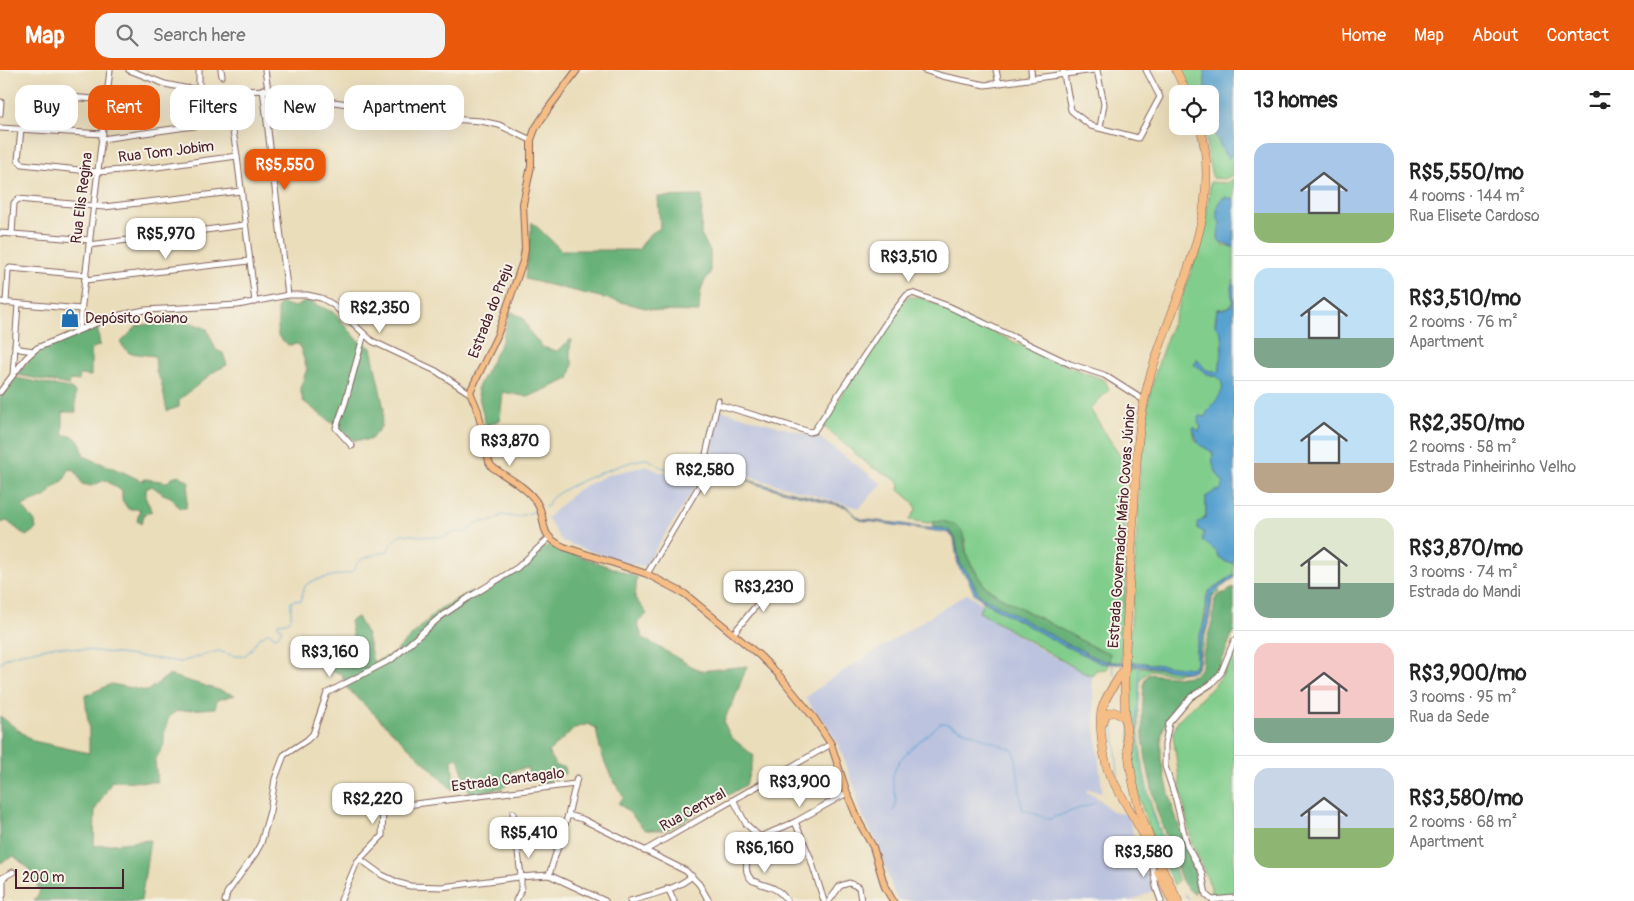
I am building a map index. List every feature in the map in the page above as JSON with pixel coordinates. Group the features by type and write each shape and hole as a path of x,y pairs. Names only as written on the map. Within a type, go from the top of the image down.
{"highway":[{"path":"1176,70 1183,85"},
{"name":"Estrada Governador Mário Covas Júnior","path":"1173,900 1151,842 1133,783 1125,717 1125,665 1138,448 1144,401 1152,371 1197,240 1204,210 1206,166 1201,135"},
{"name":"Estrada Governador Mário Covas Júnior","path":"1125,665 1100,714 1107,768 1118,792 1144,833 1173,900"},
{"path":"1101,728 1106,714 1114,712 1125,717"},
{"path":"1118,792 1128,792 1133,783"}],"main road":[{"name":"Estrada do Preju","path":"470,394 497,336 523,261 525,250 523,208 532,166 531,140 535,129 548,109 577,70"},
{"path":"470,394 478,411 490,464 536,500 549,538 564,547 647,574 694,600 760,656 778,674 814,718 831,744 847,793 859,822 874,847 885,887 893,901"}],"street":[{"name":"Rua Elis Regina","path":"108,85 110,70"},
{"path":"129,70 171,85"},
{"path":"199,70 199,85"},
{"path":"255,90 265,90 264,70"},
{"path":"924,70 978,85 1032,79 1063,72 1096,70 1104,104 1100,128"},
{"path":"996,70 999,84"},
{"path":"1031,70 1032,79"},
{"path":"1063,72 1071,110 1087,124 1138,138 1142,134 1160,97 1146,70"},
{"path":"334,101 403,116 481,121 499,125 531,140"},
{"path":"0,113 1,102"},
{"path":"33,130 102,136 222,122 230,124 237,156 255,302"},
{"path":"0,128 15,129"},
{"name":"Rua Tom Jobim","path":"21,130 18,163 98,172 157,167 237,156"},
{"name":"Rua Elis Regina","path":"79,329 103,130"},
{"path":"269,130 288,295"},
{"path":"12,233 14,203 16,200 104,207 241,191"},
{"path":"0,233 90,242 244,225"},
{"path":"82,309 3,302 9,268 85,278 249,261"},
{"path":"647,574 700,486 718,402 810,432 814,431 892,314 907,295 912,293 948,306 1070,364 1104,375 1144,401"},
{"path":"0,392 33,351 44,344 79,329 120,315 145,310 238,305 288,295 308,294 326,300 372,341 436,371 470,394"},
{"path":"13,375 18,304"},
{"path":"352,446 336,428 364,334"},
{"path":"15,345 20,350 33,351"},
{"path":"224,901 226,893 256,854 261,843 268,821 275,780 285,753 308,740 313,734 326,692 392,659 440,617 517,568 549,538"},
{"path":"733,634 768,591 784,581"},
{"path":"1234,641 1221,673 1211,684 1191,697 1169,723 1164,753 1165,766 1188,846 1202,873 1206,895 1212,900 1234,898"},
{"name":"Rua Central","path":"644,851 831,744"},
{"name":"Estrada Cantagalo","path":"383,808 576,781 568,815"},
{"path":"341,900 360,859 382,836 382,788"},
{"path":"787,901 776,889 753,881 748,873 748,857 754,844 760,837 795,822 847,793"},
{"path":"734,801 746,824 760,837"},
{"path":"513,813 521,876 521,890 516,901"},
{"path":"549,875 568,815 582,819 686,871 699,884 708,901"},
{"path":"795,822 810,857 824,901"},
{"path":"1150,850 1156,887 1161,901"},
{"path":"360,859 387,878 417,887 442,886 521,876 549,875 605,901"},
{"path":"1,901 4,890 1,878 13,872"},
{"path":"630,901 684,882 692,876"},
{"path":"829,901 840,886 849,883 859,887 861,901"},
{"path":"668,888 674,901"}],"shaded area":[{"path":"720,410 820,438 882,484 859,508 709,465"},
{"path":"646,466 660,472 701,471 695,487 645,566 627,564 562,541 547,518 577,490 607,475"},
{"path":"968,593 982,604 979,612 1040,649 1084,673 1092,675 1095,727 1102,790 1101,792 1088,789 1086,792 1098,798 1111,811 1128,815 1140,858 1146,855 1155,890 1131,901 900,901 894,893 878,845 859,809 857,794 839,746 828,727 805,698 829,680"}],"green space":[{"path":"1180,70 1205,70 1205,85 1187,85"},
{"path":"1205,135 1215,135 1225,155 1229,158 1234,150 1234,174 1225,179 1213,178"},
{"path":"1234,179 1234,199 1222,198 1217,207 1221,222 1218,236 1223,246 1234,247 1234,280 1231,286 1233,301 1228,308 1217,309 1215,322 1223,337 1220,372 1206,370 1198,362 1198,366 1210,376 1216,376 1222,381 1224,387 1219,401 1205,417 1200,416 1201,427 1199,431 1193,428 1195,440 1213,453 1214,466 1225,483 1219,492 1216,491 1206,497 1206,516 1200,522 1204,532 1203,540 1218,552 1218,555 1226,562 1234,563 1234,575 1210,591 1207,596 1203,627 1196,648 1196,663 1192,668 1128,663 1141,452 1150,394 1202,236 1210,182 1226,183"},
{"path":"702,196 701,235 710,251 710,274 702,287 699,312 658,311 525,279 532,222 561,250 638,250 649,235 660,228 658,197"},
{"path":"908,297 919,297 927,300 1037,353 1105,380 1109,390 1090,409 1122,459 1127,571 1121,663 1109,662 1109,653 1097,649 997,595 984,585 967,557 965,539 942,521 928,523 909,520 916,510 914,503 899,490 900,485 896,480 870,466 822,425 904,300"},
{"path":"307,301 333,312 358,340 371,348 384,409 381,427 370,440 354,440 303,401 300,388 307,369 299,344 288,345 278,336 278,308 280,303 295,307"},
{"path":"510,311 523,318 530,332 542,347 557,351 571,339 570,355 573,364 569,379 528,397 503,392 500,420 486,426 477,389 502,341"},
{"path":"182,319 207,329 216,350 223,353 227,365 215,371 179,400 179,407 167,411 161,381 156,372 155,356 129,353 120,343 137,326"},
{"path":"97,326 100,345 91,349 91,376 79,375 79,381 70,380 69,385 18,375 39,350"},
{"path":"16,378 69,388 75,392 76,412 63,412 63,435 73,436 80,442 84,456 141,481 146,479 168,482 172,477 179,475 189,482 186,508 179,508 171,497 152,486 146,489 146,499 152,511 145,513 141,524 137,521 140,509 128,509 122,500 122,491 105,480 91,486 82,484 75,470 69,469 64,480 53,488 47,496 22,506 35,522 36,529 26,536 7,521 0,523 0,398"},
{"path":"942,521 958,527 961,531 969,560 987,588 1097,649 1110,653 1109,662 1102,661 1067,644 983,598 976,591 968,573 960,565 955,538 951,532 942,528 934,528 933,522"},
{"path":"549,545 637,577 635,598 647,614 637,623 643,638 700,671 747,666 724,723 731,737 754,756 746,785 667,830 645,830 618,803 624,798 606,765 596,728 588,724 575,728 548,752 556,766 565,767 566,773 544,783 529,778 528,768 511,771 512,782 502,788 470,794 458,758 452,760 454,791 345,686 342,674 328,670 356,654 350,621 357,617 367,635 373,662 393,654 438,610 469,592 479,593 523,569 542,549"},
{"path":"1234,588 1234,629 1218,672 1211,680 1182,699 1173,710 1163,729 1161,740 1161,760 1173,809 1200,885 1194,894 1181,879 1156,808 1143,738 1144,682 1148,674 1182,677 1194,675 1198,672 1202,666 1203,654 1213,618 1215,599"},
{"path":"1218,589 1220,592 1212,598 1208,623 1211,597"},
{"path":"983,601 1070,648 1108,664 1107,669 1096,670 1092,675 1084,673 979,612"},
{"path":"1208,623 1199,665 1195,671 1175,674 1149,670 1140,680 1138,719 1142,763 1152,807 1178,880 1174,885 1149,827 1134,773 1128,702 1128,666 1193,671 1198,666 1199,648"},
{"path":"1234,651 1234,897 1210,898 1211,887 1192,844 1181,792 1173,734 1178,720 1221,677"},
{"path":"169,675 235,695 217,700 215,708 177,711 169,716 164,734 164,745 155,760 157,782 112,781 95,810 94,846 150,840 141,901 34,901 40,891 28,868 14,856 0,863 0,716 33,741 89,753 89,730 85,696 111,684 147,691"}],"water":[{"path":"1205,70 1234,70 1234,150 1229,158 1225,155 1215,135 1219,135 1219,85 1205,85"},
{"path":"1225,197 1234,199 1234,247 1223,244 1218,237 1220,222 1217,218 1217,208 1220,201"},
{"path":"1234,280 1234,500 1232,503 1234,504 1234,563 1226,562 1217,555 1217,552 1202,540 1204,532 1198,529 1198,522 1206,516 1206,497 1216,490 1219,492 1224,483 1213,466 1213,453 1199,444 1193,428 1199,431 1201,427 1198,423 1199,416 1205,417 1221,392 1221,381 1216,376 1207,374 1194,365 1197,359 1206,370 1220,372 1223,342 1222,336 1215,326 1217,309 1231,306 1233,301 1231,288"},
{"path":"706,467 745,479 705,469"},
{"path":"745,479 846,506 861,519 948,530 955,538 960,565 968,573 979,595 1067,644 1095,658 1109,662 1192,668 1196,663 1196,648 1206,615 1209,591 1234,575 1234,578 1212,594 1208,623 1199,648 1199,663 1193,671 1185,672 1146,666 1100,663 1062,645 983,601 974,593 968,579 958,566 954,539 949,533 860,520 846,507 759,485"}],"waterway":[{"path":"544,507 548,506 550,500 557,494 568,488 597,474 638,460 646,459 663,468 702,466"},
{"path":"0,664 4,659 13,655 56,646 181,662 218,651 235,656 244,656 258,639 269,632 275,637 278,636 282,629 278,626 278,623 287,622 291,618 291,602 295,600 301,601 306,585 321,579 352,572 361,560 388,551 391,544 401,534 442,537 456,532 466,532 478,522 493,521 502,515 516,517 537,511"},
{"path":"1112,663 1114,675"},
{"path":"1139,666 1139,701 1136,716 1139,760 1146,799 1174,876"},
{"path":"1112,698 1112,705"},
{"path":"1113,718 1119,785"},
{"path":"894,811 896,797 893,776 896,768 906,754 940,723 945,723 1013,750 1016,759 1022,809 1049,819 1095,803"},
{"path":"1184,894 1191,901"}],"place":[{"name":"Depósito Goiano","path":"70,318"}]}
